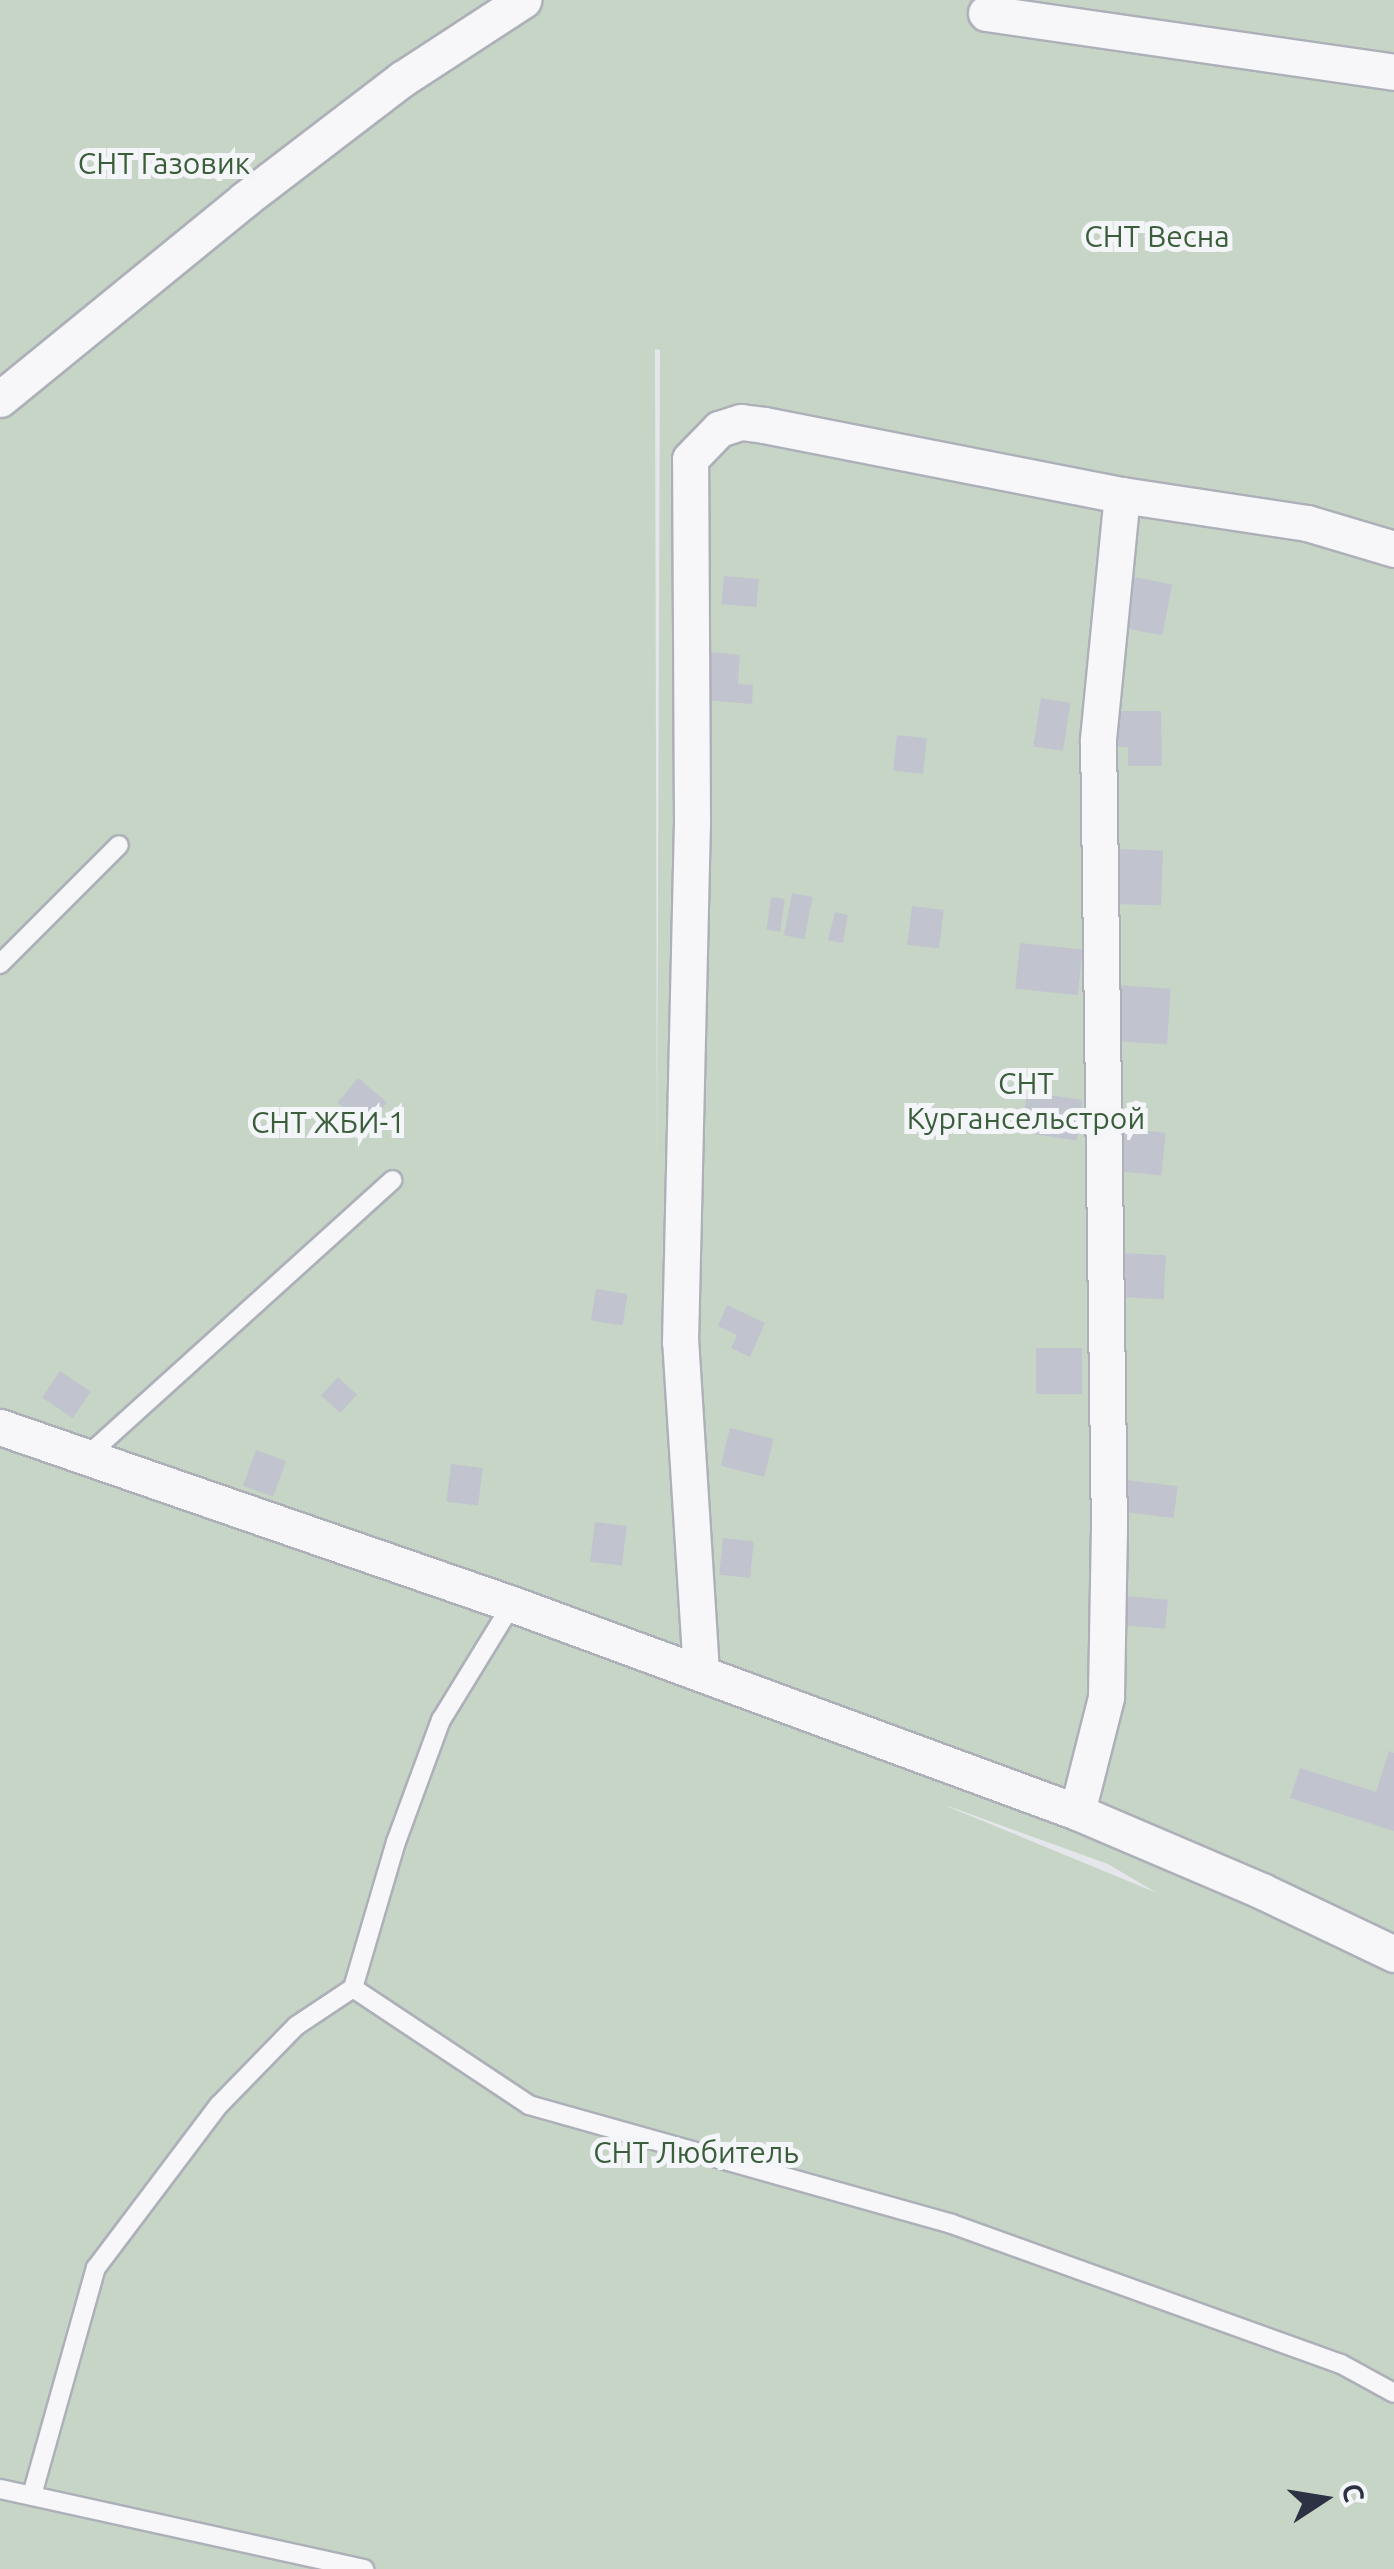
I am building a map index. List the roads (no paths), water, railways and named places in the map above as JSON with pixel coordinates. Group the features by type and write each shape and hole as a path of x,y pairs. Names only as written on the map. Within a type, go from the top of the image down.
{"street":[{"path":"0,398 276,175 402,80 523,0"},
{"path":"986,13 1394,72"},
{"path":"701,1672 680,1342 692,822 690,459 719,429 741,422 1122,495 1307,523 1394,548"},
{"path":"1077,1812 1106,1697 1109,1532 1098,739 1122,495"},
{"path":"0,1427 512,1604 1077,1812 1262,1891 1394,1954"}],"lane":[{"path":"0,964 119,845"},
{"path":"86,1457 392,1180"},
{"path":"32,2495 96,2268 220,2104 296,2026 353,1988 396,1842 440,1720 512,1604"},
{"path":"353,1988 529,2105 952,2224 1341,2364 1394,2394"},
{"path":"0,2489 364,2569"}],"park label":[{"name":"СНТ Газовик","path":"164,163"},
{"name":"СНТ Весна","path":"1157,236"},
{"name":"СНТ Кургансельстрой","path":"1026,1100"},
{"name":"СНТ ЖБИ-1","path":"328,1122"},
{"name":"СНТ Любитель","path":"696,2152"}]}
